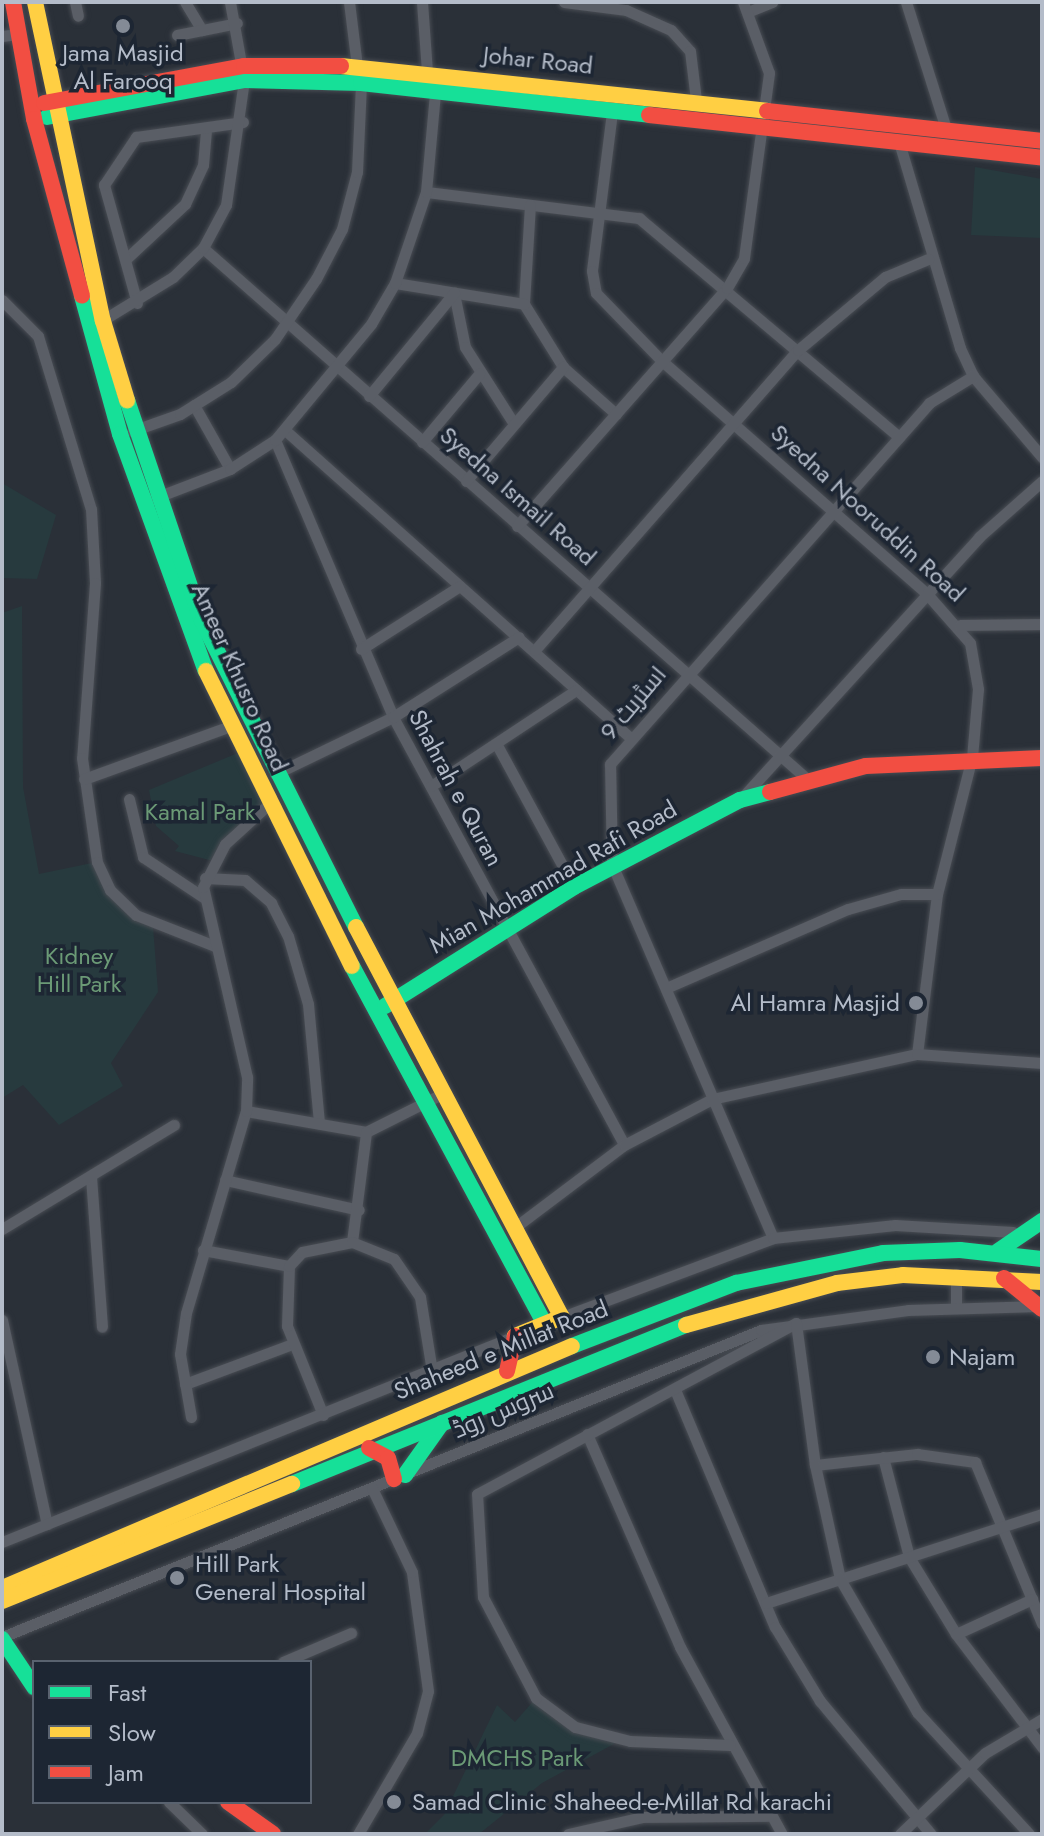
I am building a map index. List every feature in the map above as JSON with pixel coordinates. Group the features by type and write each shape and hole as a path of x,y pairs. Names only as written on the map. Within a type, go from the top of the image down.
{"main road":[{"name":"Ameer Khusro Road","path":"13,2 10,35 197,653 269,804 545,1324"},
{"name":"Ameer Khusro Road","path":"35,2 96,323"},
{"name":"Johar Road","path":"32,112 244,73 357,66 945,126 1042,141"},
{"name":"Johar Road","path":"244,73 361,83 1042,158"},
{"path":"434,73 437,93"},
{"path":"618,113 626,94"},
{"name":"Ameer Khusro Road","path":"150,499 202,621 275,774 562,1317"},
{"name":"Mian Mohammad Rafi Road","path":"377,1011 505,927 612,865 740,800 805,777 972,757 1042,758"},
{"path":"996,1252 1026,1239 1042,1221"},
{"name":"Shaheed e Millat Road","path":"2,1588 507,1371 612,1329 769,1274 883,1253 960,1250 996,1252 1041,1270"},
{"path":"612,1329 814,1270 911,1262 1041,1270"},
{"path":"660,1333 674,1322 786,1287 911,1262"},
{"name":"Shaheed e Millat Road","path":"2,1601 369,1448 660,1333 837,1283 956,1274 1001,1276 1041,1270"},
{"path":"1001,1276 1041,1308"},
{"path":"515,1336 562,1317"},
{"path":"515,1336 543,1357"},
{"path":"507,1371 515,1336"},
{"path":"369,1448 388,1458 400,1477 418,1448 453,1414"},
{"path":"2,1638 32,1684"},
{"path":"231,1804 273,1834"}],"street":[{"path":"75,2 78,16"},
{"path":"185,2 202,30"},
{"path":"96,323 137,303 203,248 232,187 243,122 244,73 237,23 230,2"},
{"path":"349,2 357,66"},
{"path":"422,2 434,73"},
{"path":"564,2 626,6 671,30 690,51 696,100"},
{"path":"517,526 727,288 744,258 769,108 769,73 746,7 772,2"},
{"path":"906,2 945,126"},
{"path":"177,35 237,23"},
{"path":"128,432 194,405 231,382 287,321 342,229 357,172 361,83"},
{"path":"150,499 230,469 275,440 339,368 395,283 426,192 437,93"},
{"name":"Syedna Nooruddin Road","path":"618,113 599,215 596,293 662,361 835,511 960,625 978,689 972,757 937,894 917,1054"},
{"path":"137,303 104,185 136,137 243,122"},
{"path":"126,259 185,204 203,165 206,129"},
{"path":"899,142 928,259 973,376 1042,457"},
{"path":"426,192 639,218 727,288 899,437"},
{"path":"530,205 524,304 563,367 616,414"},
{"name":"Syedna Ismail Road","path":"203,248 805,777"},
{"path":"535,650 737,425 798,350 885,277 928,259"},
{"path":"395,283 524,304"},
{"path":"454,293 479,374 514,424"},
{"path":"369,396 454,293"},
{"path":"2,300 38,336 91,509 95,583 84,779 89,838 110,890 161,931 215,946"},
{"path":"466,481 563,367"},
{"path":"422,442 479,374"},
{"name":"اسٹریٹ 9","path":"773,1238 612,865 610,764 630,737 929,403 973,376"},
{"path":"194,405 230,469"},
{"path":"286,431 630,737"},
{"name":"Shahrah e Quran","path":"275,440 361,649 393,717 624,1145"},
{"path":"740,800 927,594 1042,481"},
{"path":"361,649 460,586"},
{"path":"960,625 1042,624"},
{"path":"275,774 393,717 519,637"},
{"path":"431,786 576,690"},
{"path":"84,779 233,725"},
{"path":"497,745 574,887"},
{"path":"129,799 143,857 203,897"},
{"path":"191,1417 180,1354 203,1250 246,1111 244,1054 203,897 205,878 225,844 269,804"},
{"path":"205,878 245,880 271,903 288,936 308,1004 319,1123"},
{"path":"666,988 848,909 901,894 937,894"},
{"path":"514,1228 624,1145 712,1099 917,1054 1042,1063"},
{"path":"246,1111 366,1132 442,1094"},
{"path":"2,1229 174,1125"},
{"path":"352,1242 359,1210 366,1132"},
{"path":"91,1177 102,1327"},
{"path":"225,1180 359,1210"},
{"path":"960,1250 961,1226"},
{"path":"562,1317 773,1238 961,1226 1013,1232"},
{"path":"323,1415 290,1345 284,1299 289,1266 302,1252 352,1242 378,1247 404,1269 431,1332 432,1371"},
{"path":"203,1250 289,1266"},
{"path":"956,1274 956,1307"},
{"name":"سروس روڈ","path":"2,1638 400,1477 666,1365 796,1323 956,1307 1041,1308"},
{"path":"2,1320 4,1341 47,1524"},
{"path":"730,1745 630,1741 575,1727 536,1698 495,1629 478,1558 477,1494 587,1434 676,1392 796,1323 815,1465 840,1579 887,1668 966,1769 1029,1834"},
{"path":"2,1542 515,1336"},
{"path":"185,1384 290,1345"},
{"path":"676,1392 766,1603 820,1701 931,1834"},
{"path":"587,1434 730,1745 768,1816 782,1834"},
{"path":"815,1465 883,1457 953,1455 975,1462 1042,1624"},
{"path":"883,1457 909,1557 956,1634 1025,1729 1042,1747"},
{"path":"358,1834 417,1733 428,1691 426,1635 412,1572 372,1488"},
{"path":"766,1603 1042,1514"},
{"path":"956,1634 1032,1599"},
{"path":"288,1660 351,1633"},
{"path":"900,1834 966,1769 1042,1719"},
{"path":"171,1804 202,1834"},
{"path":"568,1834 642,1817 768,1816"}],"green space":[{"path":"975,167 1042,179 1042,238 971,235"},
{"path":"2,483 56,515 37,579 2,578"},
{"name":"Kidney Hill Park","path":"22,606 23,787 39,874 97,862 122,904 153,926 158,992 111,1063 123,1086 59,1125 23,1085 2,1098 2,613"},
{"name":"Kamal Park","path":"245,750 269,804 213,861 175,851 179,846 156,826 149,790"},
{"name":"DMCHS Park","path":"536,1698 575,1727 623,1739 542,1783 479,1834 425,1834 444,1815 497,1705 515,1722"}],"traffic: fast":[{"path":"47,117 244,80 361,83 649,115"},
{"path":"82,296 120,434 206,671"},
{"path":"127,400 202,621 356,927"},
{"path":"385,1006 574,887 740,800 770,792"},
{"path":"352,966 545,1324"},
{"path":"998,1251 1042,1221"},
{"path":"572,1346 736,1283 883,1253 960,1250 1042,1259"},
{"path":"292,1484 686,1325"},
{"path":"405,1475 442,1423"},
{"path":"2,1639 32,1684"}],"traffic: slow":[{"path":"35,2 103,321 127,400"},
{"path":"341,66 767,111"},
{"path":"206,671 352,966"},
{"path":"356,927 562,1317 515,1336"},
{"path":"686,1325 837,1283 903,1275 1042,1282"},
{"path":"2,1588 572,1346"},
{"path":"2,1601 292,1484"}],"traffic: jam":[{"path":"13,2 34,119 82,296"},
{"path":"44,103 244,66 341,66"},
{"path":"767,111 1042,141"},
{"path":"649,115 1042,158"},
{"path":"770,792 866,766 1042,758"},
{"path":"1004,1278 1042,1309"},
{"path":"507,1371 515,1336"},
{"path":"369,1448 388,1458 394,1479"},
{"path":"231,1804 273,1834"}],"place":[{"name":"Jama Masjid Al Farooq","path":"123,26"},
{"name":"Al Hamra Masjid","path":"916,1003"},
{"name":"Najam","path":"933,1357"},
{"name":"Hill Park General Hospital","path":"177,1578"},
{"name":"Samad Clinic Shaheed-e-Millat Rd karachi","path":"394,1802"}]}
